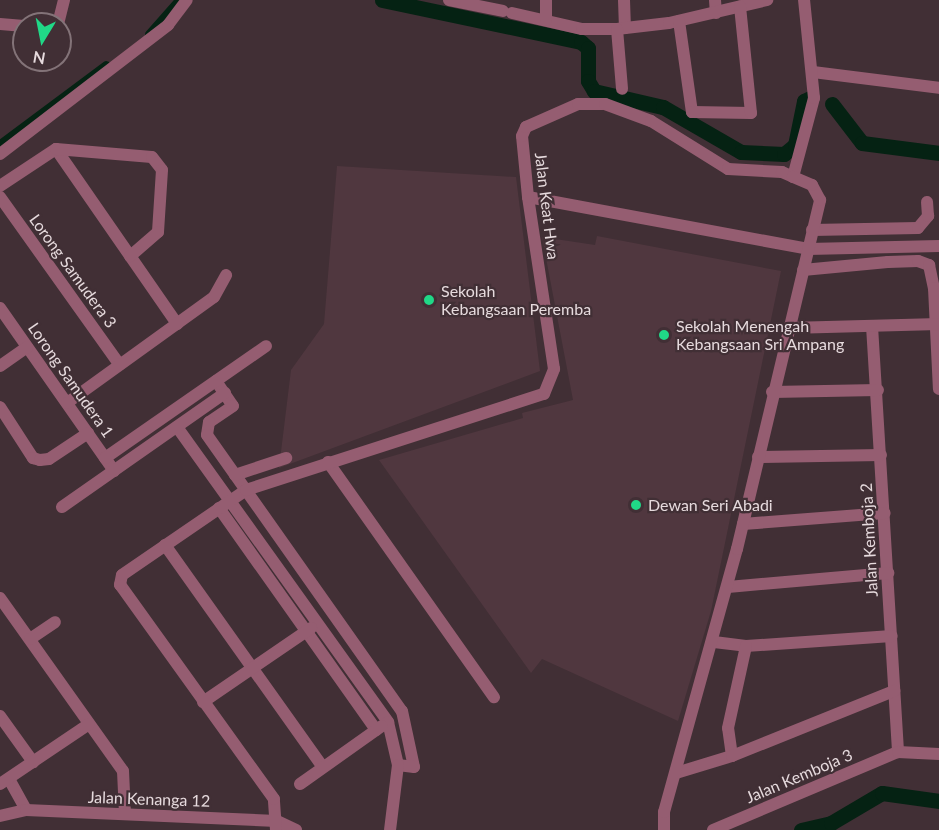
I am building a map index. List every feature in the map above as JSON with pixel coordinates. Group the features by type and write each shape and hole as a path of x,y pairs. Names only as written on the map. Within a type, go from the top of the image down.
{"street":[{"path":"0,154 168,25 187,0"},
{"path":"449,0 474,3 582,29 621,29 679,21 716,6 740,8 767,0"},
{"path":"546,0 546,20"},
{"path":"622,89 621,29 624,0"},
{"path":"663,830 663,818 728,587 772,392 820,200 817,191 805,180 793,177 821,74 804,0"},
{"path":"679,21 689,107 698,115 751,113 740,8"},
{"path":"821,74 939,88"},
{"name":"Jalan Keat Hwa","path":"277,825 274,799 120,585 122,575 246,490 328,462 537,398 549,387 554,369 528,197 522,136 532,121 591,102 651,121 728,169 783,172 793,177"},
{"path":"0,186 56,149 146,154 160,163 158,232 130,256"},
{"path":"56,149 177,324"},
{"name":"Lorong Samudera 3","path":"0,197 120,365"},
{"path":"528,197 807,249 939,246"},
{"path":"917,245 918,228 928,216 927,202"},
{"path":"812,230 875,231 918,228"},
{"path":"875,231 875,247"},
{"path":"803,270 888,261 924,262 932,270 937,324 939,389"},
{"path":"67,403 214,297 226,275"},
{"name":"Lorong Samudera 1","path":"0,308 114,471"},
{"path":"789,328 937,324"},
{"name":"Jalan Kemboja 2","path":"872,326 878,390 898,752"},
{"path":"105,458 266,346"},
{"path":"0,366 27,347"},
{"path":"216,381 233,406 206,427 235,475 407,723 414,767 398,765"},
{"path":"772,392 878,390"},
{"path":"62,507 225,393"},
{"path":"0,407 33,458 49,459 88,433"},
{"path":"177,427 388,722 398,765 390,830"},
{"path":"758,457 881,455"},
{"path":"235,475 286,458"},
{"path":"328,462 494,697"},
{"path":"219,508 376,730"},
{"path":"743,524 885,513"},
{"path":"165,546 324,767"},
{"path":"728,587 888,573"},
{"path":"0,598 123,771 125,814"},
{"path":"203,702 332,613"},
{"path":"30,639 55,622"},
{"path":"714,642 746,646 892,636"},
{"path":"732,756 728,728 746,646"},
{"path":"676,773 732,756 894,691"},
{"path":"0,716 33,762"},
{"path":"300,784 388,722"},
{"path":"26,810 4,782 89,723"},
{"path":"898,752 939,754"},
{"path":"898,752 915,762 939,762"},
{"name":"Jalan Kemboja 3","path":"713,830 898,752"},
{"name":"Jalan Kenanga 12","path":"0,816 26,810 125,814 277,825 295,830"}],"shaded area":[{"name":"Sekolah Kebangsaan Peremba","path":"337,166 516,177 540,371 279,468 291,370 324,324"},
{"path":"597,236 781,271 711,611 678,721 542,659 531,673 379,460 523,418 522,413 573,400 542,237 595,245"}],"waterway":[{"path":"149,34 179,0"},
{"path":"382,0 581,42 588,48 588,81 594,91 663,107 741,152 784,154 795,145 804,101 810,98"},
{"path":"0,144 106,65"},
{"path":"832,104 862,143 939,153"},
{"path":"801,830 831,823 882,793 939,801"}],"place":[{"name":"Sekolah Kebangsaan Peremba","path":"429,300"},
{"name":"Sekolah Menengah Kebangsaan Sri Ampang","path":"664,335"},
{"name":"Dewan Seri Abadi","path":"636,505"}]}
